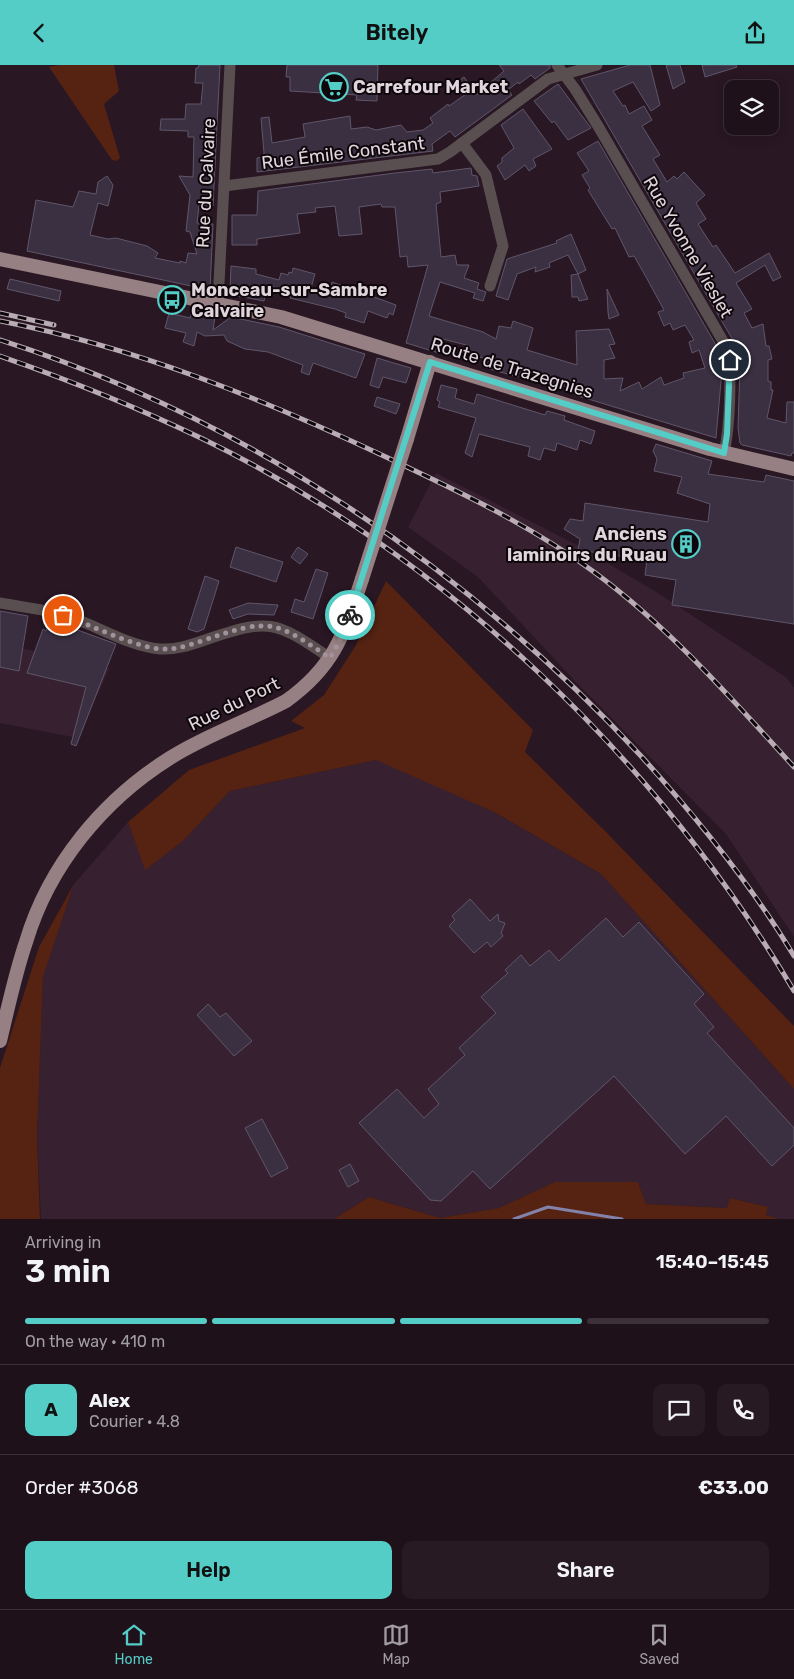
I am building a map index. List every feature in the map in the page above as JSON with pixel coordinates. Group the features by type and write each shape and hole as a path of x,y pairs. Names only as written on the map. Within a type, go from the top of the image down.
{"main road":[{"name":"Route de Trazegnies","path":"0,259 218,303 307,324 724,453 794,469"},
{"name":"Rue du Port","path":"0,1041 26,941 39,909 65,860 88,828 116,799 142,777 196,743 286,701 312,680 330,658 345,631 430,362"}],"street":[{"name":"Rue du Calvaire","path":"218,303 230,65"},
{"name":"Rue Émile Constant","path":"224,187 438,159 560,69 597,65"},
{"name":"Rue Yvonne Vieslet","path":"560,69 598,127 727,348 730,360 727,434 724,453"},
{"path":"462,143 486,175 504,246 490,286"},
{"path":"0,603 63,615 160,649 180,648 243,627 261,624 279,627 300,637 330,658"}],"shaded area":[{"path":"59,65 114,65 119,91 104,104 120,158 116,161 112,160 49,67"},
{"path":"436,473 579,546 661,595 787,678 794,688 794,937 726,834 576,682 478,577 408,527"},
{"path":"386,581 533,730 525,752 607,833 794,1026 794,1089 601,874 494,812 376,760 230,791 183,841 145,870 128,822 189,770 305,728 291,721 324,695 356,645"},
{"path":"0,643 109,669 78,738 0,723"},
{"path":"380,759 494,812 601,874 794,1089 794,1219 779,1219 766,1215 768,1207 731,1198 728,1208 646,1204 638,1182 555,1182 499,1208 440,1218 369,1197 334,1219 41,1219 37,1136 43,977 74,884 128,822 145,869 183,841 230,791"},
{"path":"74,884 43,977 37,1136 40,1219 0,1219 0,1068 39,947"},
{"path":"555,1182 638,1182 646,1204 727,1208 730,1198 768,1207 766,1215 779,1219 334,1219 369,1197 440,1218 499,1208"}],"building":[{"path":"199,65 220,65 213,206 199,206 197,223 213,224 210,290 27,251 36,200 73,207 79,191 96,194 98,182 107,176 113,185 108,206 98,203 90,235 108,239 116,238 147,246 158,253 155,258 180,263 180,261 186,263 188,253 197,254 190,232 186,231 190,195 179,176 193,177 194,137 188,137 188,131 160,130 161,119 185,119 186,104 201,104 203,83 195,83 196,68"},
{"name":"Carrefour Market","path":"287,65 378,65 377,101 356,100 357,95 290,91 290,77 286,77"},
{"path":"499,65 550,65 550,68 535,79 531,75 519,84 518,82 508,90 512,95 455,137 450,131 432,144 433,151 257,172 257,158 263,157 264,153 261,118 269,117 272,143 305,137 303,124 350,116 351,129 367,127 376,130 401,125 407,132 423,130 433,123 430,118 448,104 449,106 466,94 457,82 464,77 476,95 504,71"},
{"path":"630,65 650,65 660,105 651,111 633,82 613,91 623,106 625,105 629,114 644,106 652,120 642,126 660,155 653,159 667,182 674,176 677,179 684,172 705,195 696,203 706,219 698,224 713,247 716,245 735,273 769,253 781,277 773,281 765,265 736,283 752,309 744,313 752,328 763,324 766,346 769,346 772,359 768,360 768,381 771,382 771,390 773,390 767,418 786,423 787,402 794,402 794,453 791,456 740,443 738,428 740,367 738,351 581,79"},
{"path":"666,65 680,65 685,82 673,89"},
{"path":"702,65 736,65 737,67 705,77"},
{"path":"558,84 591,128 568,140 554,121 552,123 534,101"},
{"path":"523,109 552,149 533,159 536,166 529,171 525,165 505,180 497,166 502,162 502,158 514,148 501,125"},
{"path":"598,141 720,352 722,370 716,438 575,395 575,390 560,385 520,373 518,377 486,368 489,360 468,353 470,346 443,339 439,353 406,343 428,265 408,267 407,256 400,257 395,207 382,207 381,204 359,207 362,234 339,236 335,206 315,208 316,212 297,214 300,233 257,239 257,245 232,245 232,215 257,215 258,191 432,169 433,173 471,168 472,175 477,176 479,186 440,192 441,202 436,204 441,257 455,255 457,265 469,265 464,278 479,283 477,289 486,292 483,301 473,298 475,293 440,282 429,316 483,332 496,339 499,326 511,328 513,321 533,328 527,350 577,365 576,331 609,329 615,344 609,345 615,358 604,360 604,379 623,378 620,391 639,382 642,389 661,377 664,385 684,378 683,373 705,368 699,350 692,353 689,342 694,340 685,325 673,330 670,323 664,326 658,312 664,310 646,277 634,256 629,257 615,228 612,229 588,190 590,188 582,175 589,171 577,153"},
{"path":"571,234 586,270 578,274 568,255 549,263 550,267 535,272 536,267 517,274 508,300 496,296 507,259 557,243 556,241"},
{"path":"231,266 256,269 256,274 279,280 281,273 288,275 289,272 292,273 293,268 315,274 311,288 329,293 332,282 396,305 393,315 389,313 387,318 368,311 364,323 345,317 346,313 335,309 290,298 292,293 268,285 264,301 232,295 230,291"},
{"path":"578,274 588,299 579,301 578,297 572,297 571,275"},
{"path":"10,279 61,291 59,301 7,289"},
{"path":"607,289 619,315 609,319 608,312"},
{"path":"192,309 207,312 215,317 213,330 231,317 279,327 365,354 356,378 313,363 309,375 301,372 303,365 268,352 245,349 227,341 224,335 205,336 197,332 194,346 183,342 186,333 165,328 169,313 190,318"},
{"path":"377,358 411,368 406,383 383,377 379,388 370,385"},
{"path":"441,385 457,389 455,398 474,404 477,394 545,415 547,411 565,416 564,420 595,431 591,444 580,440 577,450 557,443 555,451 544,448 540,460 528,456 530,447 479,434 472,457 465,453 476,418 438,407 440,402 437,400"},
{"path":"377,397 400,404 396,414 374,406"},
{"name":"Anciens laminoirs du Ruau","path":"656,444 712,461 708,474 764,482 766,475 794,481 794,624 672,605 676,580 645,575 647,560 578,550 580,539 564,529 570,519 583,521 585,503 708,522 710,504 677,493 682,477 654,471 657,459 653,451"},
{"path":"236,547 283,562 276,582 230,567"},
{"path":"298,547 308,554 300,564 291,557"},
{"path":"316,569 328,573 313,619 291,612 295,599 304,602"},
{"path":"205,576 219,581 204,629 197,632 188,629"},
{"path":"248,603 278,605 274,615 248,614 233,619 229,610"},
{"path":"0,611 28,616 19,671 0,667"},
{"path":"50,620 116,644 76,746 71,744 86,687 27,673 43,629 46,631"},
{"path":"470,899 490,921 498,914 499,921 505,923 501,933 503,936 491,947 487,942 474,953 449,926 455,920 452,916"},
{"path":"606,918 623,937 639,922 704,994 694,1004 714,1027 707,1033 794,1128 794,1145 772,1166 726,1116 685,1154 614,1076 490,1189 473,1171 441,1201 430,1200 359,1123 397,1089 424,1118 439,1104 428,1089 465,1055 459,1048 496,1013 481,997 508,973 505,970 521,955 530,966 549,950 559,961"},
{"path":"208,1004 220,1017 226,1013 252,1041 234,1056 197,1015"},
{"path":"262,1119 288,1168 271,1177 245,1128"},
{"path":"350,1164 359,1181 348,1187 339,1170"}],"waterway":[{"path":"514,1219 548,1207 622,1219"}],"railway":[{"path":"0,313 54,325"},
{"path":"0,321 100,345 149,360 245,395 386,457 467,496 519,524 594,572 648,616 699,665 794,767"},
{"path":"0,340 91,373 180,412 265,456 347,506 426,562 501,622 573,687 641,756 722,852 760,903 794,956"},
{"path":"0,356 77,384 153,416 203,439 293,487 379,543 461,605 538,672 611,745 678,823 739,905 794,991"}],"way so far":[{"path":"63,615 160,649 180,648 243,627 261,624 279,627 300,637 330,658 345,631 350,615"}],"place":[{"name":"Carrefour Market","path":"334,87"},
{"name":"Monceau-sur-Sambre Calvaire","path":"172,300"},
{"name":"Anciens laminoirs du Ruau","path":"686,544"}],"route":[{"path":"350,615 430,362 724,453 727,434 730,360"}]}
